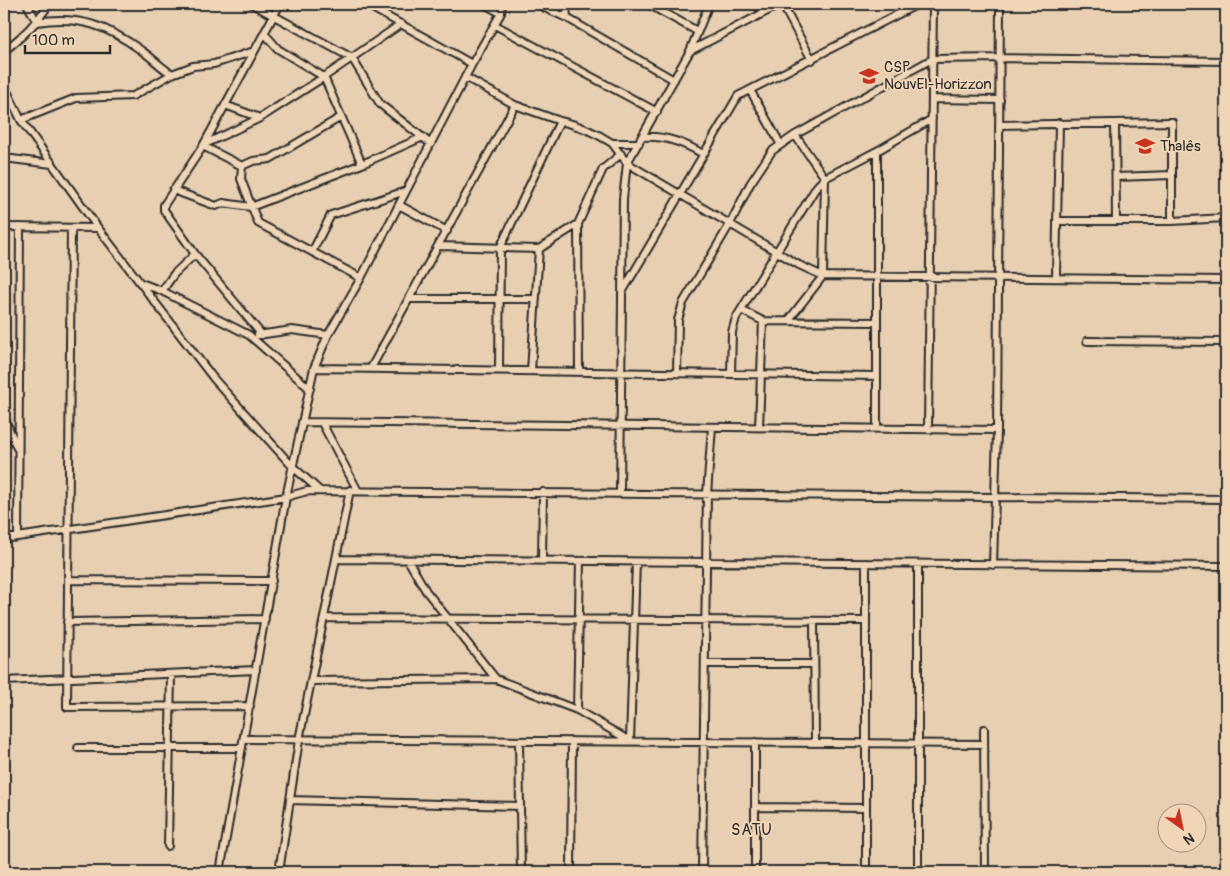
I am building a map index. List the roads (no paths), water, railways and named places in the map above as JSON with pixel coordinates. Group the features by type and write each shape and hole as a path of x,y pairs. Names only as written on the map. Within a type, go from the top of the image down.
{"street":[{"path":"27,4 37,22"},
{"path":"4,51 22,38 37,22 49,4"},
{"path":"252,4 352,58 380,104 431,144"},
{"path":"262,335 195,254 164,210 164,205 204,145 280,4"},
{"path":"365,4 472,64"},
{"path":"484,4 501,13"},
{"path":"220,872 286,497 314,368 328,335 361,278 465,77 495,25 501,13 502,4"},
{"path":"536,4 567,18 674,80"},
{"path":"566,4 567,18"},
{"path":"648,4 697,32"},
{"path":"620,493 623,198 627,163 690,51 709,4"},
{"path":"752,4 767,11"},
{"path":"690,51 782,4 812,60"},
{"path":"623,290 738,96 812,60 918,4"},
{"path":"928,429 933,4"},
{"path":"993,564 997,430 1000,4"},
{"path":"37,22 58,19 88,22 134,46 172,74"},
{"path":"204,145 260,118 401,24"},
{"path":"495,25 657,112"},
{"path":"264,33 278,49 324,77 362,164"},
{"path":"21,120 76,98 133,96 172,74 193,66 214,64 254,51"},
{"path":"676,373 678,320 683,303 730,224 750,184 772,152 795,135 932,59 1226,61"},
{"path":"465,77 515,104 560,121 594,131 612,143 627,163 776,252 823,276 1226,280"},
{"path":"4,85 21,120 140,283 218,383 292,466 320,491"},
{"path":"750,90 781,145"},
{"path":"932,99 1000,100"},
{"path":"371,368 515,104"},
{"path":"225,105 260,118"},
{"path":"242,166 253,161 270,159 341,117"},
{"path":"731,374 732,332 741,310 817,186 825,178 932,119"},
{"path":"499,370 500,248 560,121"},
{"path":"999,125 1172,122 1172,221"},
{"path":"1056,278 1059,123"},
{"path":"1115,123 1116,221"},
{"path":"788,321 823,276 825,178 795,135"},
{"path":"612,143 641,140 655,136 693,148 703,154"},
{"path":"173,190 216,206 223,203 252,207 362,164 423,137"},
{"path":"204,145 242,166"},
{"path":"877,151 877,429"},
{"path":"579,372 578,224 603,169 620,154"},
{"path":"4,158 52,164"},
{"path":"242,166 241,179 258,223 361,278"},
{"path":"1116,177 1172,175"},
{"path":"312,252 331,215 406,191"},
{"path":"399,205 447,231"},
{"path":"1057,221 1172,221 1226,218"},
{"path":"439,246 539,249 578,224"},
{"path":"4,227 98,228"},
{"path":"18,537 20,228"},
{"path":"70,228 67,707 250,706"},
{"path":"531,371 539,249"},
{"path":"162,291 174,274 195,254"},
{"path":"140,283 162,291 249,335 310,389"},
{"path":"410,299 536,299"},
{"path":"741,310 763,321 877,322"},
{"path":"759,427 763,321"},
{"path":"249,335 262,335 292,330 328,335"},
{"path":"1087,341 1226,342"},
{"path":"314,368 877,376"},
{"path":"4,417 18,453"},
{"path":"302,422 997,430"},
{"path":"279,872 299,740 336,559 354,490 322,423"},
{"path":"702,872 707,494 712,427"},
{"path":"4,539 286,497 307,491 1226,499"},
{"path":"542,561 543,492"},
{"path":"336,559 1226,566"},
{"path":"408,560 426,591 496,679"},
{"path":"578,710 580,561"},
{"path":"630,741 636,562"},
{"path":"866,564 866,872"},
{"path":"918,564 918,872"},
{"path":"68,580 272,581"},
{"path":"324,618 866,621"},
{"path":"68,622 265,619"},
{"path":"814,621 815,743"},
{"path":"705,664 814,664"},
{"path":"4,682 256,670"},
{"path":"168,846 170,674"},
{"path":"311,681 496,679 578,710 630,741"},
{"path":"984,729 985,872"},
{"path":"244,739 984,744"},
{"path":"520,741 521,872"},
{"path":"571,872 572,741"},
{"path":"755,742 755,872"},
{"path":"78,748 242,748"},
{"path":"290,800 520,806"},
{"path":"755,807 866,808"}],"place":[{"name":"CSP NouvEl-Horizzon","path":"869,76"},
{"name":"Thalês","path":"1145,146"}],"district":[{"name":"SATU","path":"752,829"}]}
